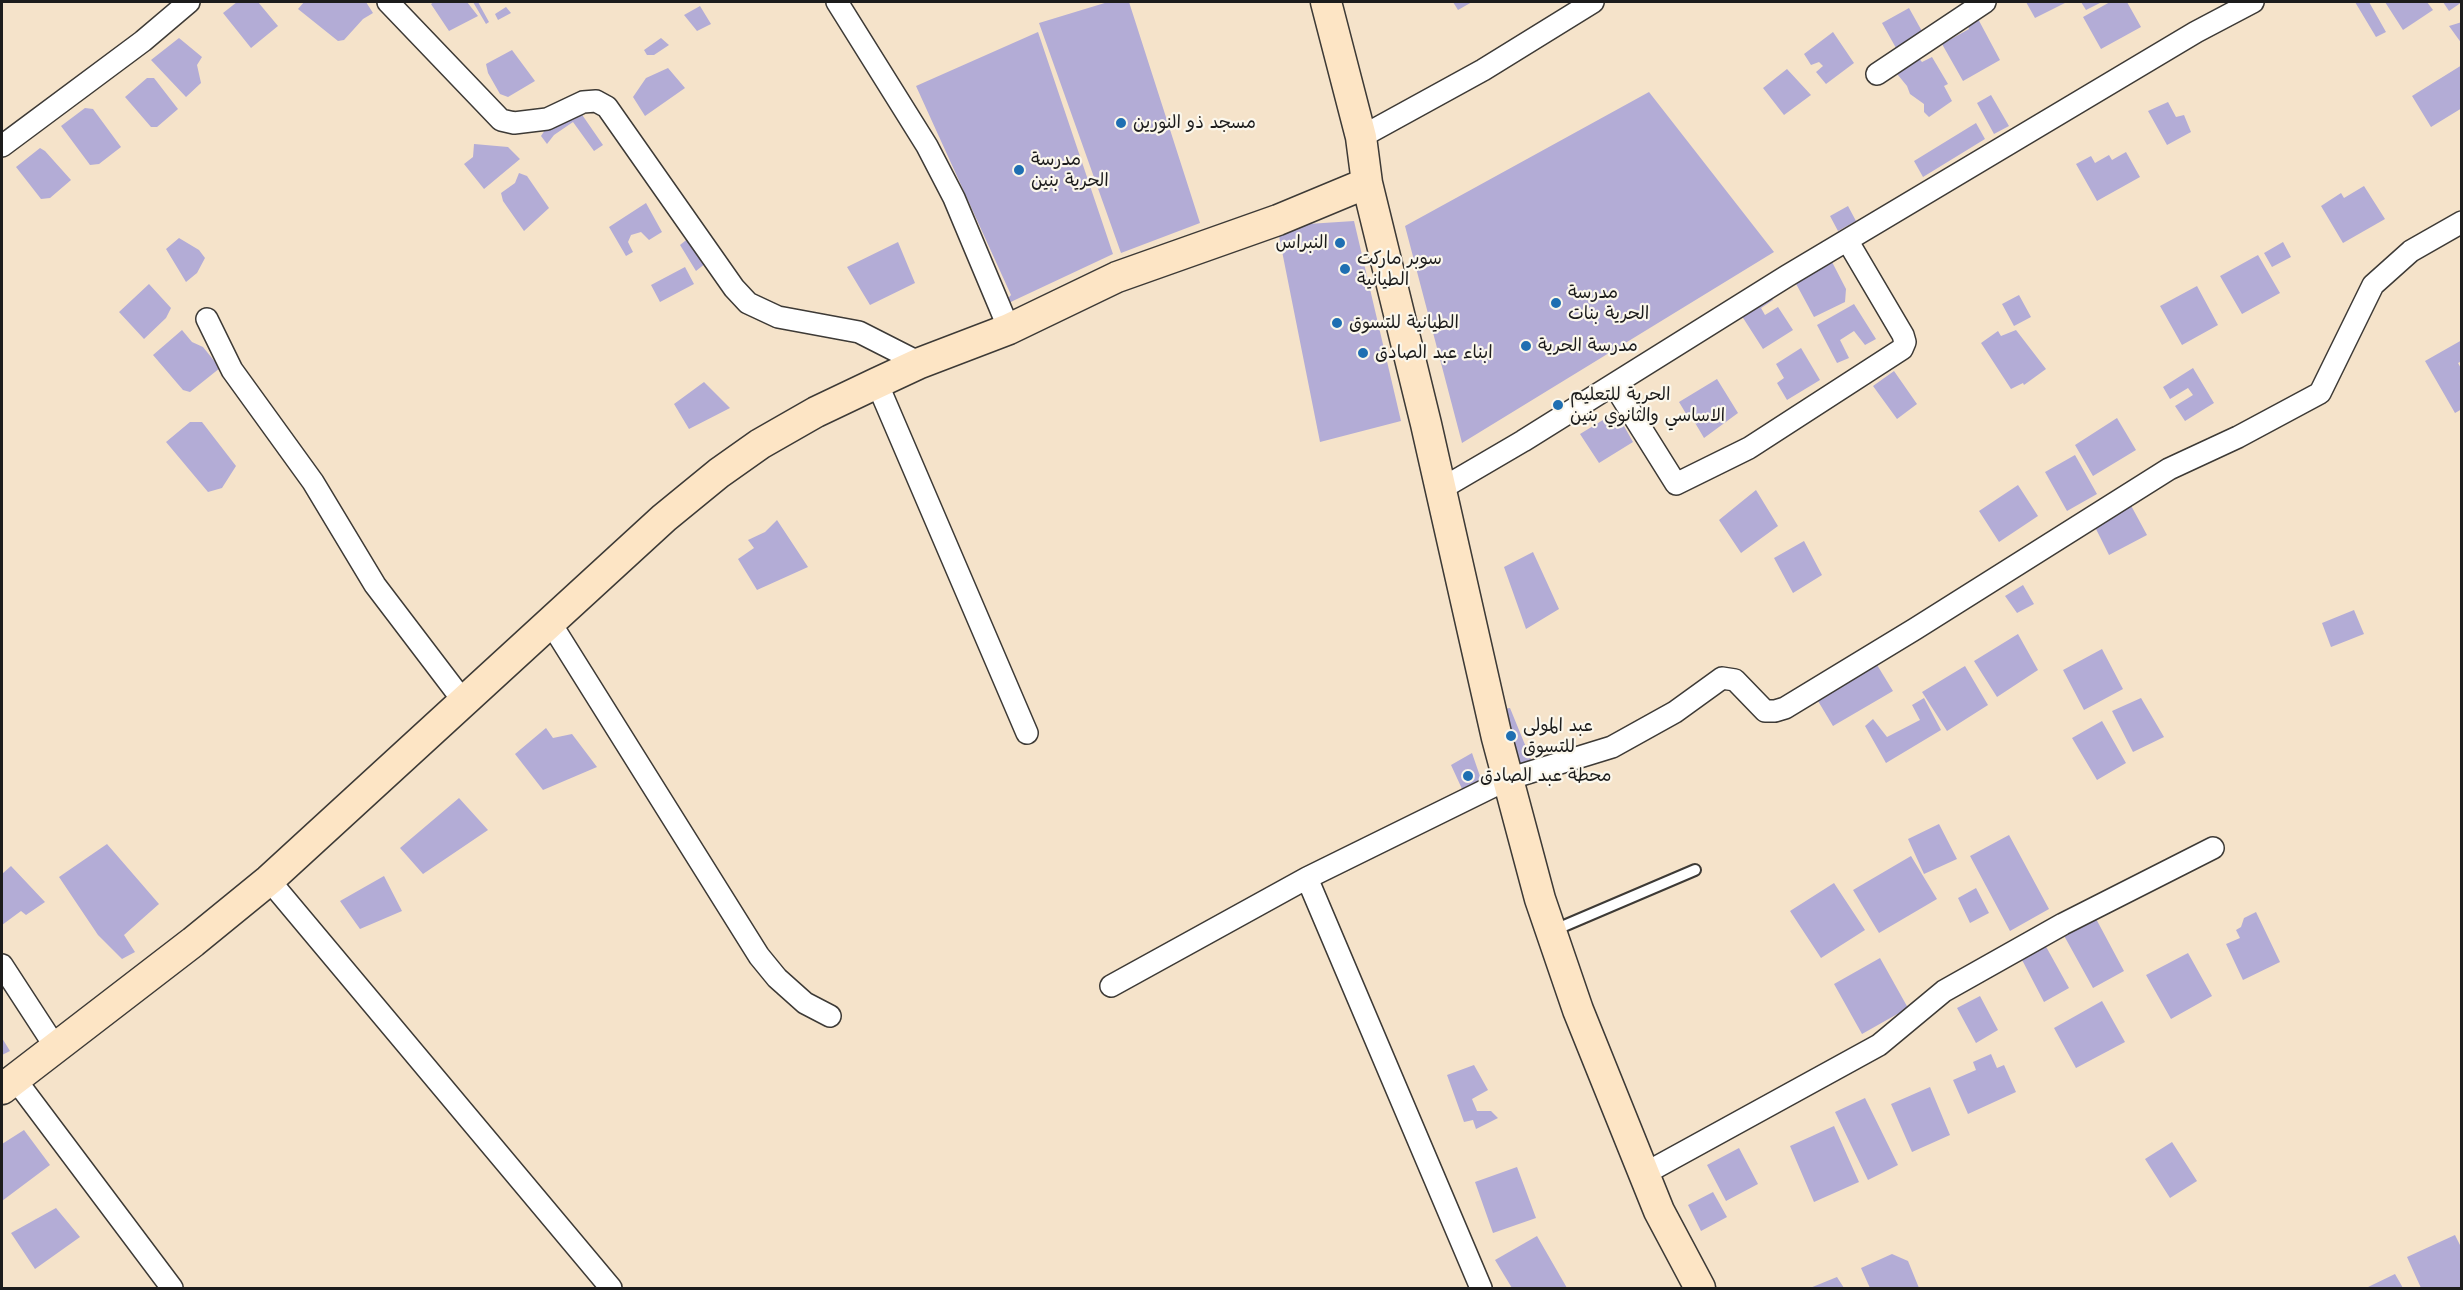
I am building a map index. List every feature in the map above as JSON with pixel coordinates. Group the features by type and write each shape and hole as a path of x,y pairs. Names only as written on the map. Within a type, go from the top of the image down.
{"street":[{"path":"2,146 143,41 189,2"},
{"path":"388,2 501,120 514,123 547,120 583,102 596,101 607,108 734,288 748,303 778,316 859,332 920,363"},
{"path":"837,2 927,146 954,198 1009,329"},
{"path":"1326,2 1361,137 1367,183 1508,779 1551,931 1578,1010 1659,1211 1700,1288"},
{"path":"1361,137 1483,70 1593,2"},
{"path":"1877,74 1985,2"},
{"path":"1441,489 1847,240 2196,32 2253,2"},
{"path":"172,1288 8,1084 269,880 550,622 719,473 788,428 920,363 1009,329 1117,277 1278,220 1367,183"},
{"path":"1111,986 1307,878 1508,779 1612,747 1675,711 1722,678 1735,680 1765,711 1785,708 2169,469 2238,437 2320,393 2373,285 2411,251 2462,222"},
{"path":"1614,385 1676,484 1749,448 1902,349 1905,342 1903,335 1847,240"},
{"path":"207,319 219,347 237,378 308,474 375,585 464,702"},
{"path":"876,383 1026,733"},
{"path":"550,622 759,956 777,978 805,1003 830,1016"},
{"path":"1644,1174 1879,1045 1915,1013 1954,986 2063,924 2213,848"},
{"path":"1307,878 1481,1288"},
{"path":"269,880 611,1288"},
{"path":"2,965 56,1048"}],"lane":[{"path":"1551,931 1695,870"}],"building":[{"path":"237,2 258,2 278,26 251,48 223,13"},
{"path":"304,2 366,2 373,13 363,19 344,40 338,41 298,9"},
{"path":"434,2 467,2 478,16 449,31 431,4"},
{"path":"473,2 478,2 489,22 486,24"},
{"name":"مسجد ذو النورين","path":"1108,2 1129,2 1200,223 1121,253 1039,23"},
{"path":"1453,2 1472,2 1458,10"},
{"path":"2026,2 2067,2 2035,18"},
{"path":"2081,2 2102,2 2086,10"},
{"path":"2110,2 2127,2 2141,27 2101,49 2083,17"},
{"path":"2355,2 2369,2 2386,32 2376,37"},
{"path":"2385,2 2427,2 2433,10 2403,30"},
{"path":"2443,2 2462,2 2449,11"},
{"path":"700,6 711,24 697,31 684,15"},
{"path":"506,7 511,13 498,20 495,14"},
{"path":"1909,8 1923,33 1896,48 1882,23"},
{"path":"1977,17 2000,60 1963,81 1942,44 1969,29 1967,23"},
{"path":"2462,22 2462,44 2449,26"},
{"name":"مدرسة الحرية بنين","path":"1038,32 1113,254 1000,307 1011,295 916,86"},
{"path":"1833,32 1854,63 1826,84 1816,72 1823,66 1819,62 1811,65 1804,54"},
{"path":"179,38 202,57 197,65 201,83 186,97 151,60"},
{"path":"661,38 669,45 654,55 647,55 644,50"},
{"path":"512,50 535,81 508,97 500,94 488,73 486,64"},
{"path":"1917,56 1922,62 1932,57 1948,84 1944,86 1952,101 1929,117 1924,112 1924,104 1910,94 1907,86 1893,69"},
{"path":"2462,65 2462,108 2431,127 2412,96"},
{"path":"668,68 685,88 645,116 633,97 646,78"},
{"path":"1787,69 1811,95 1784,115 1763,88"},
{"path":"147,78 154,78 178,109 157,127 151,127 125,97"},
{"name":"مدرسة الحرية بنات","path":"1649,92 1774,252 1462,443 1405,226"},
{"path":"1991,95 2009,126 1994,134 1977,103"},
{"path":"2168,102 2176,117 2184,115 2191,132 2167,145 2148,111"},
{"path":"576,106 603,145 594,151 573,122 554,135 547,144 541,136 547,127"},
{"path":"85,108 93,109 121,147 99,164 90,165 61,126"},
{"path":"1976,123 1985,139 1923,177 1914,161"},
{"path":"474,144 508,147 520,159 484,189 464,164 473,157"},
{"path":"40,148 71,180 50,198 41,199 16,167"},
{"path":"2126,152 2140,177 2097,201 2076,164 2091,156 2095,163 2109,155 2112,160"},
{"path":"519,173 527,176 549,208 524,231 503,201 501,193 515,183"},
{"path":"2364,186 2385,219 2343,243 2321,206 2341,193 2344,198"},
{"path":"646,203 662,232 649,240 641,232 631,235 628,242 633,252 626,256 609,227"},
{"path":"1848,206 1856,221 1838,231 1830,216"},
{"name":"الطيانية للتسوق","path":"1354,221 1401,421 1320,442 1277,226"},
{"path":"690,237 706,263 696,271 680,245"},
{"path":"179,238 199,250 205,258 197,273 186,282 166,249"},
{"path":"898,242 915,283 870,305 847,267"},
{"path":"2283,242 2291,257 2272,267 2264,253"},
{"path":"2258,255 2280,293 2242,314 2220,276"},
{"path":"1831,260 1846,289 1845,302 1814,317 1794,280"},
{"path":"685,267 694,284 660,302 651,285"},
{"path":"149,284 171,308 166,318 144,339 119,312"},
{"path":"2197,286 2218,325 2182,345 2160,306"},
{"path":"1768,291 1773,300 1761,308 1765,315 1778,307 1793,330 1763,349 1738,310"},
{"path":"2019,295 2031,317 2014,326 2002,304"},
{"path":"1854,304 1876,339 1865,345 1854,331 1840,340 1849,358 1837,363 1817,325"},
{"path":"182,330 192,342 203,347 220,368 190,392 183,390 153,355"},
{"path":"2016,330 2046,369 2024,385 2023,383 2011,389 1981,343 1998,331 2001,336"},
{"path":"2462,340 2462,361 2458,363 2462,370 2462,409 2455,413 2425,361"},
{"path":"1801,348 1820,380 1787,400 1777,383 1784,378 1776,364"},
{"path":"2193,368 2214,403 2185,421 2175,406 2193,395 2188,388 2170,399 2163,387"},
{"path":"1894,371 1917,404 1897,419 1873,386"},
{"path":"1717,379 1738,413 1704,438 1691,416 1688,417 1679,402"},
{"path":"704,382 730,408 689,429 674,404"},
{"path":"1616,412 1633,442 1599,463 1580,434"},
{"path":"2117,418 2136,450 2093,476 2075,445"},
{"path":"190,422 202,422 236,466 222,488 208,492 166,442"},
{"path":"2075,455 2097,494 2067,511 2045,472"},
{"path":"2018,485 2038,516 1999,542 1979,511"},
{"path":"1756,490 1778,526 1741,553 1719,520"},
{"path":"2128,500 2147,535 2109,555 2091,519"},
{"path":"777,520 808,567 757,590 738,559 754,548 748,540 765,532"},
{"path":"1804,541 1822,575 1793,593 1774,558"},
{"path":"1533,552 1559,609 1526,629 1504,567"},
{"path":"2023,585 2034,604 2017,613 2005,596"},
{"path":"2354,610 2364,634 2331,647 2322,623"},
{"path":"2018,634 2038,670 1997,697 1974,661"},
{"path":"2102,649 2123,689 2084,710 2063,670"},
{"path":"1874,660 1893,691 1833,726 1815,696"},
{"path":"1965,666 1988,705 1947,731 1922,692"},
{"path":"1924,698 1941,730 1886,763 1865,726 1873,719 1887,737 1920,720 1912,705"},
{"path":"2141,698 2164,737 2133,752 2112,711"},
{"name":"عبد المولى للتسوق","path":"1510,708 1532,762 1509,770 1494,710"},
{"path":"2102,721 2126,763 2097,780 2072,738"},
{"path":"546,728 553,738 572,734 597,767 543,790 515,754"},
{"name":"محطة عبد الصادق","path":"1472,753 1482,782 1463,791 1451,765"},
{"path":"459,798 488,830 423,874 400,848"},
{"path":"1939,824 1957,859 1924,874 1908,839"},
{"path":"2009,835 2049,909 2010,931 1970,856"},
{"path":"107,844 159,904 124,935 135,952 122,959 98,935 59,877"},
{"path":"1911,856 1937,899 1879,933 1853,890"},
{"path":"11,866 45,902 26,915 21,911 2,925 2,874"},
{"path":"384,876 402,911 360,929 340,901"},
{"path":"1834,883 1865,930 1821,958 1790,911"},
{"path":"1976,888 1989,913 1970,923 1958,898"},
{"path":"2256,912 2280,962 2243,980 2226,944 2240,938 2236,930 2241,927 2244,918"},
{"path":"2094,915 2124,971 2093,988 2062,932"},
{"path":"2044,943 2069,988 2044,1002 2020,956"},
{"path":"2188,953 2212,996 2171,1019 2146,975"},
{"path":"1880,958 1908,1008 1862,1034 1834,984"},
{"path":"1980,996 1998,1030 1976,1043 1957,1008"},
{"path":"2102,1001 2125,1042 2076,1068 2054,1028"},
{"path":"2,1038 10,1051 2,1055"},
{"path":"1991,1054 1997,1068 2004,1065 2016,1092 1968,1114 1953,1080 1976,1070 1973,1062"},
{"path":"1474,1065 1488,1090 1472,1099 1477,1111 1491,1111 1498,1118 1476,1129 1473,1120 1464,1122 1447,1075"},
{"path":"1930,1087 1950,1135 1912,1152 1891,1104"},
{"path":"1865,1098 1898,1165 1868,1180 1835,1112"},
{"path":"1834,1126 1859,1182 1814,1202 1790,1146"},
{"path":"24,1130 50,1165 2,1201 2,1144"},
{"path":"2172,1142 2197,1181 2170,1198 2145,1159"},
{"path":"1739,1148 1758,1184 1726,1201 1707,1165"},
{"path":"1517,1167 1536,1218 1493,1233 1475,1182"},
{"path":"1713,1192 1727,1217 1701,1231 1688,1205"},
{"path":"56,1208 80,1237 35,1269 11,1233"},
{"path":"2455,1235 2462,1249 2462,1288 2421,1288 2407,1257"},
{"path":"1537,1236 1567,1288 1512,1288 1495,1260"},
{"path":"1892,1254 1908,1261 1919,1288 1870,1288 1861,1268"},
{"path":"2395,1274 2403,1288 2366,1288"},
{"path":"1837,1277 1844,1288 1810,1288"}],"place":[{"name":"مسجد ذو النورين","path":"1121,123"},
{"name":"مدرسة الحرية بنين","path":"1019,170"},
{"name":"النبراس","path":"1340,243"},
{"name":"سوبر ماركت الطيانية","path":"1345,269"},
{"name":"مدرسة الحرية بنات","path":"1556,303"},
{"name":"الطيانية للتسوق","path":"1337,323"},
{"name":"مدرسة الحرية","path":"1526,346"},
{"name":"ابناء عبد الصادق","path":"1363,353"},
{"name":"الحرية للتعليم الاساسي والثانوي بنين","path":"1558,405"},
{"name":"عبد المولى للتسوق","path":"1511,736"},
{"name":"محطة عبد الصادق","path":"1468,776"}]}
